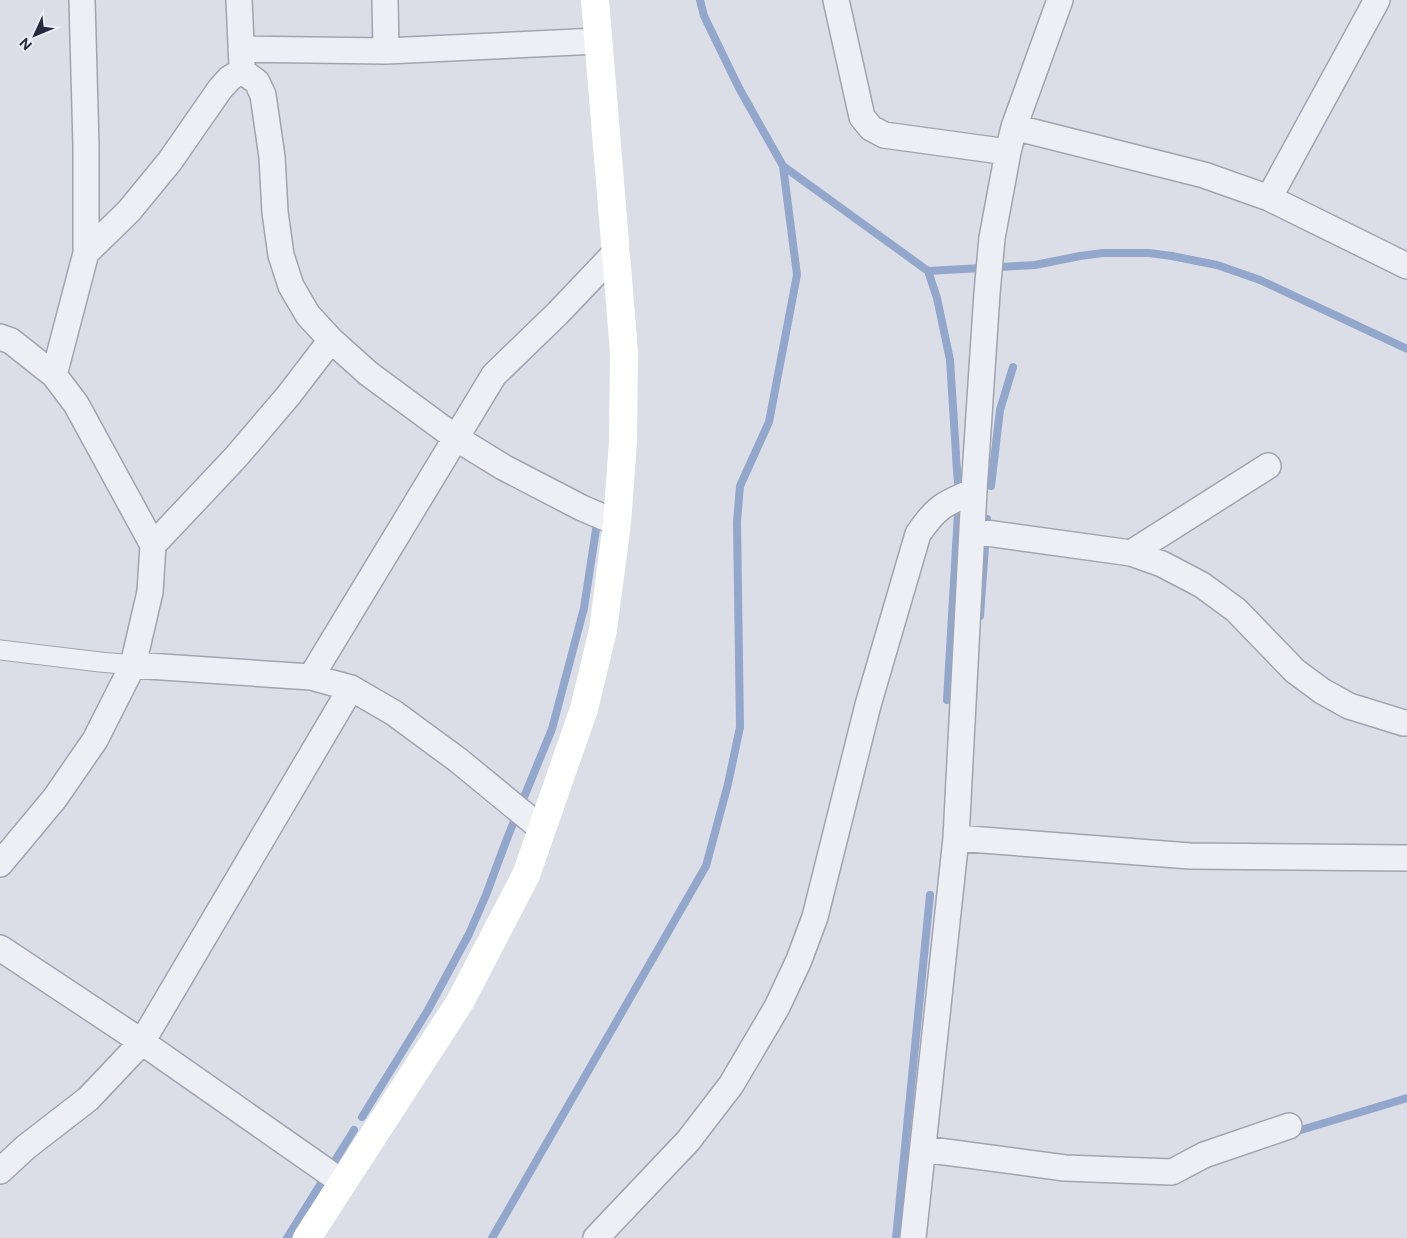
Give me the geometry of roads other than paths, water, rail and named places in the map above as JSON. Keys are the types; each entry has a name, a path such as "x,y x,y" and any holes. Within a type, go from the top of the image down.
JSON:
{"main road":[{"path":"307,1238 460,1002 526,875 584,708 603,630 617,523 623,442 624,352 595,0"}],"street":[{"path":"54,375 86,253 86,146 82,0"},
{"path":"239,0 242,60 257,82 263,95 272,157 275,212 281,255 291,286 308,315 330,340 369,374 456,438 503,467 582,508 617,523"},
{"path":"385,0 386,51"},
{"path":"836,0 862,117 871,128 884,136 1008,152"},
{"path":"913,1238 956,838 974,491 986,293 992,238 1014,127 1060,0"},
{"path":"1269,198 1377,0"},
{"path":"242,60 598,41"},
{"path":"86,253 129,211 170,161 242,60"},
{"path":"1014,127 1204,175 1269,198 1407,266"},
{"path":"311,677 494,375 558,313 616,252"},
{"path":"0,337 11,341 54,375 76,404 153,544 150,592 133,665 95,740 55,798 0,864"},
{"path":"153,544 236,457 288,396 330,340"},
{"path":"1131,553 1268,466"},
{"path":"596,1238 688,1141 731,1085 777,1007 799,960 815,917 865,713 918,534 929,518 943,504 974,491"},
{"path":"972,531 1131,553 1170,568 1202,585 1236,610 1295,671 1322,691 1349,706 1404,723"},
{"path":"0,650 133,665 311,677 351,688 394,713 458,760 542,829"},
{"path":"0,1171 26,1147 88,1099 142,1042 351,688"},
{"path":"956,838 1190,856 1407,858"},
{"path":"0,948 142,1042 342,1182"},
{"path":"923,1149 1065,1168 1172,1172 1204,1155 1289,1126"}],"waterway":[{"path":"492,1238 706,866 728,784 740,727 737,522 740,486 769,422 797,275 783,166 739,88 704,16 700,0"},
{"path":"783,166 928,271 1035,265 1103,253 1149,253 1172,256 1217,265 1260,280 1407,349"},
{"path":"928,271 937,298 950,360 956,454"},
{"path":"991,486 1000,410 1013,367"},
{"path":"947,700 959,496 956,457"},
{"path":"980,616 987,519"},
{"path":"362,1117 428,1010 469,934 552,729 584,608 597,523"},
{"path":"896,1238 930,895"},
{"path":"1291,1133 1407,1098"},
{"path":"287,1238 354,1130"}]}
